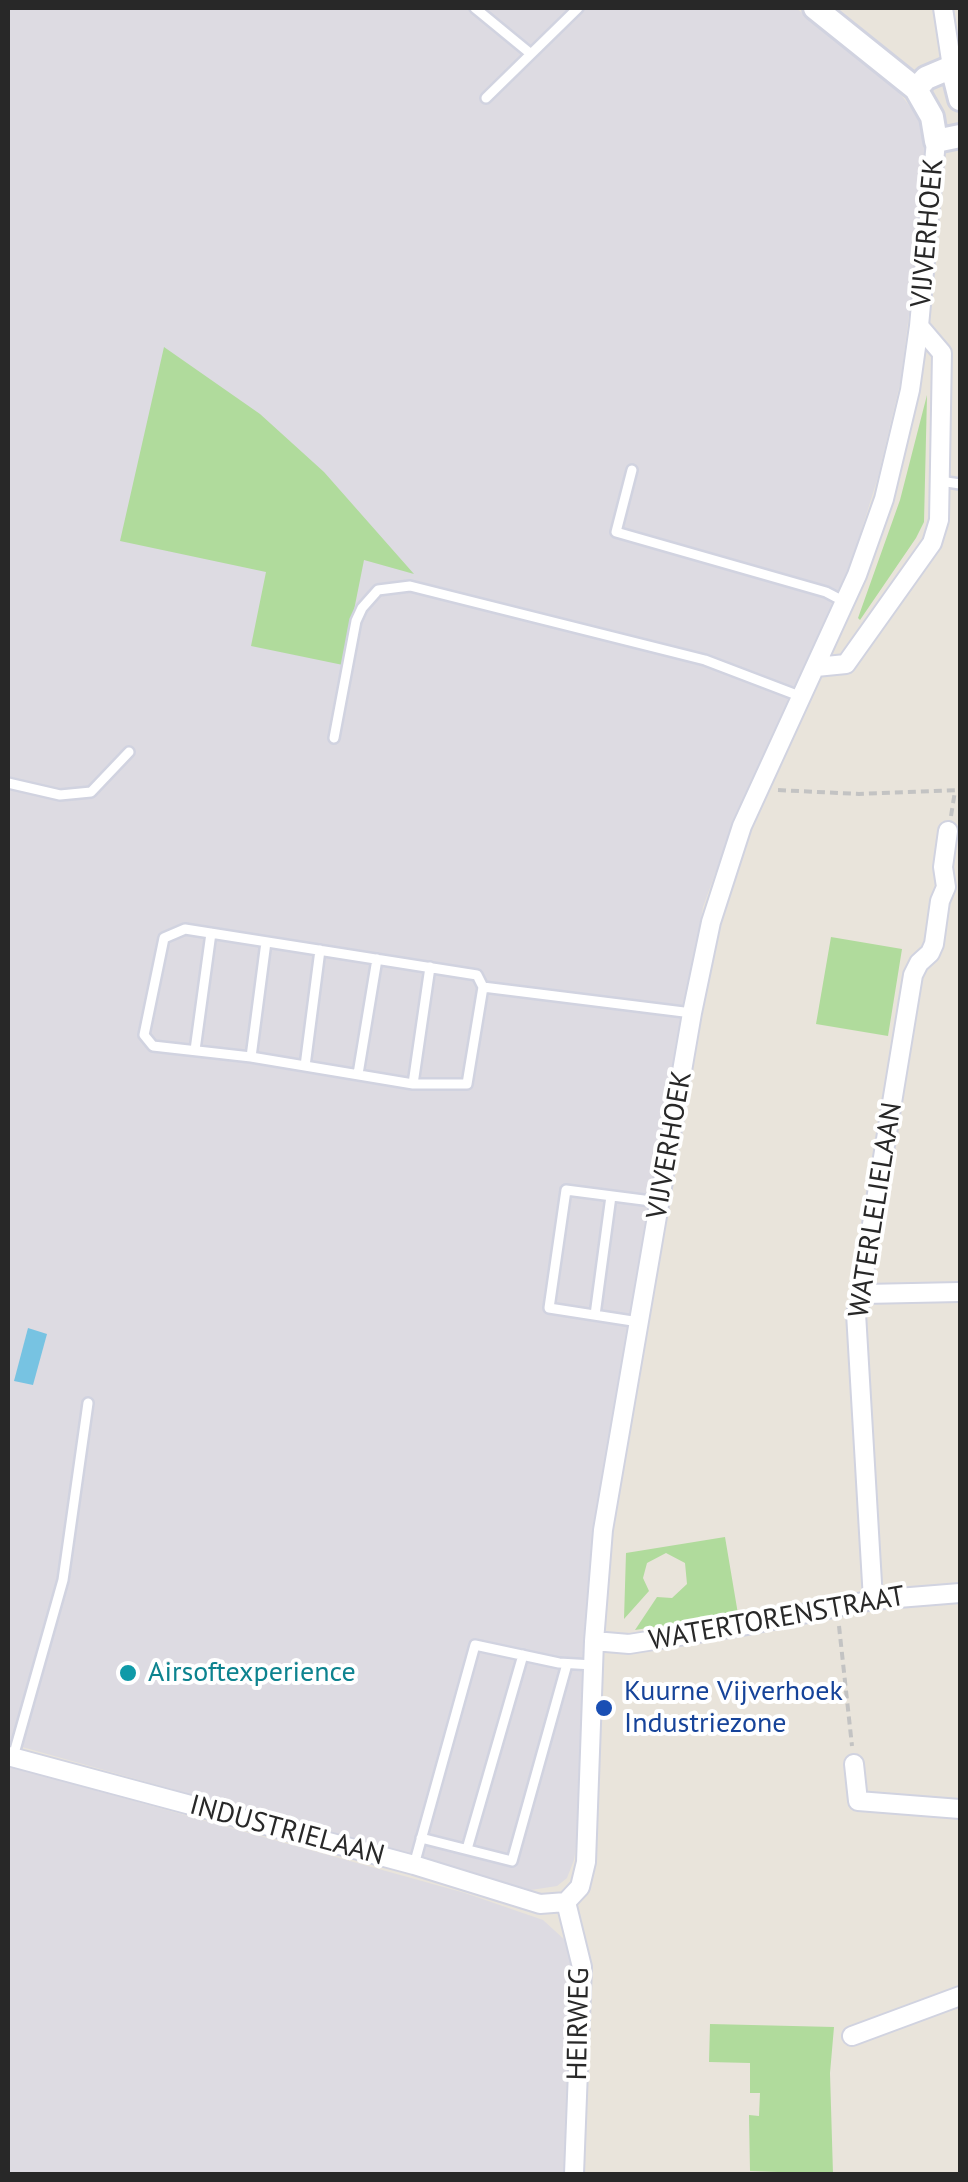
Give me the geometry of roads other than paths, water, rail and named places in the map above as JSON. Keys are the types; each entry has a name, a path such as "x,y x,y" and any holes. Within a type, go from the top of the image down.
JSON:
{"street":[{"path":"815,8 916,89 932,118 936,141 960,136"},
{"path":"943,8 960,98"},
{"path":"916,89 926,78 952,68"},
{"name":"VIJVERHOEK","path":"594,1642 603,1530 711,922 742,826 845,602 884,498 910,390 936,141"},
{"name":"VIJVERHOEK","path":"816,667 846,664 932,543 939,520 942,354 919,326"},
{"name":"WATERLELIELAAN","path":"873,1600 856,1313 864,1294 863,1279 913,975 918,962 930,953 940,901 953,886 942,867 948,831"},
{"path":"864,1294 960,1292"},
{"name":"WATERTORENSTRAAT","path":"594,1642 629,1644 873,1600 960,1593"},
{"path":"566,1902 580,1887 586,1862 594,1642"},
{"name":"INDUSTRIELAAN","path":"10,1756 540,1904 566,1902"},
{"path":"854,1764 858,1801 960,1808"},
{"name":"HEIRWEG","path":"566,1902 582,1967 574,2174"},
{"path":"852,2036 960,1996"}],"lane":[{"path":"475,8 531,54"},
{"path":"486,98 578,8"},
{"path":"632,470 616,532 826,592 845,602"},
{"path":"940,481 960,484"},
{"path":"334,738 356,621 362,608 378,590 410,586 705,660 802,696"},
{"path":"8,782 60,795 91,792 129,752"},
{"path":"184,929 266,942 477,975 482,987 468,1084 413,1084 251,1057 153,1046 144,1035 164,938 184,929"},
{"path":"195,1050 211,934"},
{"path":"251,1057 266,942"},
{"path":"305,1066 320,950"},
{"path":"358,1074 377,959"},
{"path":"413,1084 430,968"},
{"path":"482,987 692,1013"},
{"path":"639,1322 550,1308 566,1190 660,1202"},
{"path":"595,1315 611,1196"},
{"path":"10,1756 63,1580 88,1403"},
{"path":"414,1866 475,1645 568,1664 593,1665"},
{"path":"466,1849 523,1656"},
{"path":"421,1838 512,1861 568,1664"}],"water":[{"path":"28,1328 47,1334 33,1385 14,1381"}],"place":[{"name":"Airsoftexperience","path":"128,1673"},
{"name":"Kuurne Vijverhoek Industriezone","path":"604,1708"}]}
